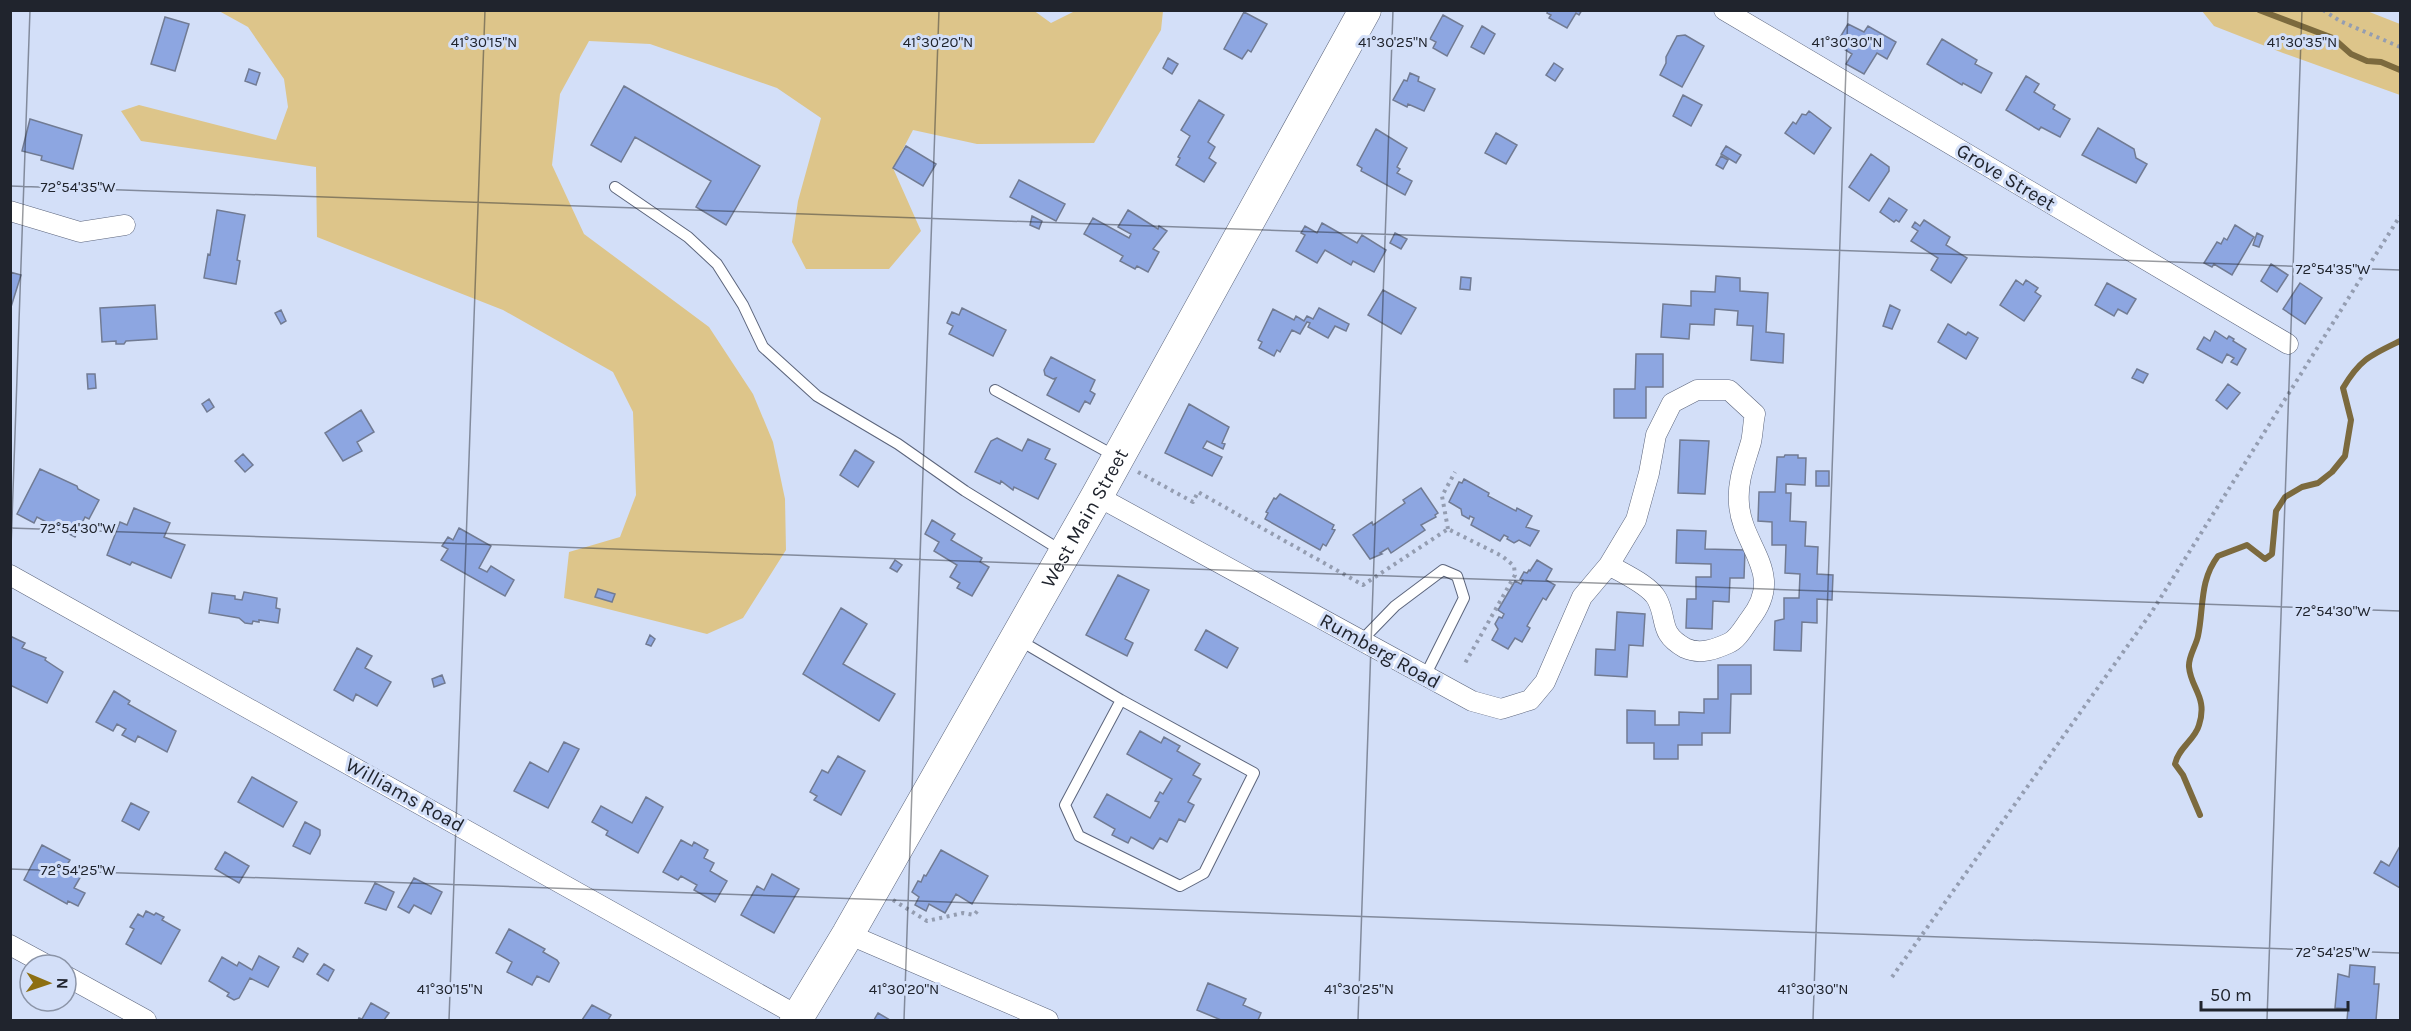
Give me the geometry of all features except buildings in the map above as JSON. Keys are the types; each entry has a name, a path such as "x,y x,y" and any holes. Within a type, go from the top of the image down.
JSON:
{"main road":[{"name":"West Main Street","path":"797,1018 848,934 1097,496 1128,465 1365,10"}],"street":[{"name":"Grove Street","path":"1724,10 2288,344"},
{"path":"10,211 80,232 125,225"},
{"name":"Rumberg Road","path":"1097,496 1472,702 1501,709 1530,700 1545,682 1582,597 1609,565 1636,520 1656,435 1672,403 1697,390 1728,390 1755,414 1751,440 1740,476 1738,505 1763,568 1764,590 1756,611 1733,641 1711,651 1688,649 1669,636 1657,597 1640,583 1609,565"},
{"name":"Williams Road","path":"10,575 797,1018"},
{"path":"848,934 1048,1020"},
{"path":"10,945 25,953"},
{"path":"78,983 146,1020"}],"lane":[{"path":"615,187 688,237 717,264 743,305 763,347 817,396 898,444 965,491 1065,552"},
{"path":"995,390 1128,465"},
{"path":"1361,640 1395,606 1443,570 1457,576 1464,598 1425,676"},
{"path":"1016,638 1121,700 1254,773 1204,873 1180,886 1079,836 1065,805 1121,700"}],"path":[{"path":"2323,10 2340,21 2400,46"},
{"path":"1892,977 2151,613 2400,216"},
{"path":"1128,465 1193,502 1198,492 1364,585 1448,529"},
{"path":"1448,529 1442,496 1455,472"},
{"path":"1448,529 1502,556 1514,566 1515,575 1464,665"},
{"path":"892,900 927,921 963,913 974,915 979,909"}],"shaded area":[{"path":"1033,10 1051,23 1075,11 1163,11 1161,30 1094,143 977,144 913,130 893,168 921,231 889,269 806,269 792,242 798,201 821,118 777,88 650,44 589,41 560,94 552,165 584,234 709,327 753,394 773,442 785,499 786,550 743,618 707,634 564,598 569,552 620,537 636,495 633,412 613,372 503,310 317,237 316,167 141,141 121,111 139,105 276,140 288,107 284,79 248,27 219,11"},
{"path":"2202,11 2367,11 2400,24 2400,95 2214,26"}],"waterway":[{"path":"2259,10 2333,38 2351,54 2367,61 2381,62 2400,70"},
{"path":"2200,815 2183,775 2175,764 2179,753 2197,730 2201,715 2202,707 2190,675 2189,663 2198,636 2203,595 2212,565 2218,556 2247,545 2265,559 2272,554 2276,511 2285,497 2302,487 2318,483 2332,472 2345,456 2351,420 2343,388 2355,370 2367,359 2400,341"}]}
